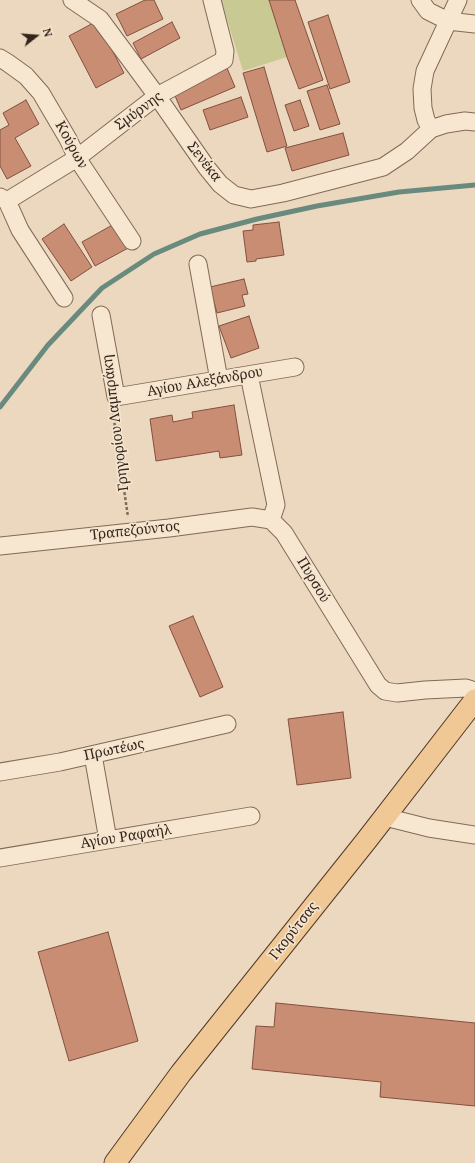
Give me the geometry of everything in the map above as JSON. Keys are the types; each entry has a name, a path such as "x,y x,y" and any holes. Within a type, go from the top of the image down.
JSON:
{"main road":[{"name":"Γκορύτσας","path":"115,1163 182,1073 385,817 475,700"}],"street":[{"name":"Σενέκα","path":"72,0 100,19 157,96 207,168 220,184 234,195 250,199 283,193 383,167 407,151 431,129"},
{"name":"Σμύρνης","path":"64,298 20,230 3,199 77,158 157,96 224,60 225,52 212,0"},
{"path":"420,0 428,11 448,21 475,24"},
{"path":"458,0 425,71 422,89 424,108 426,120 431,129 446,124 465,121 475,122"},
{"name":"Κούρων","path":"0,58 26,76 41,93 77,158 132,241"},
{"path":"198,264 219,380"},
{"name":"Γρηγορίου Λαμπράκη","path":"101,315 116,397"},
{"name":"Αγίου Αλεξάνδρου","path":"116,397 295,367"},
{"path":"249,375 276,505 271,520"},
{"name":"Τραπεζούντος","path":"0,546 252,517 271,520"},
{"name":"Πυρσού","path":"271,520 284,533 378,685 385,691 396,693 466,688 475,691"},
{"name":"Πρωτέως","path":"0,772 60,762 227,724"},
{"path":"93,755 108,840"},
{"name":"Αγίου Ραφαήλ","path":"0,858 251,816"},
{"path":"385,817 429,828 475,835"}],"path":[{"name":"Γρηγορίου Λαμπράκη","path":"116,397 112,404 130,532"}],"green space":[{"path":"221,0 269,0 287,57 243,71"}],"building":[{"path":"145,0 154,0 163,19 127,36 116,14"},
{"path":"269,0 295,0 323,80 299,89"},
{"path":"328,15 350,82 330,89 308,22"},
{"path":"97,21 124,73 96,88 69,36"},
{"path":"172,22 180,38 141,59 133,43"},
{"path":"264,67 287,146 267,152 243,73"},
{"path":"227,68 235,87 181,110 173,91"},
{"path":"327,85 340,124 320,130 307,91"},
{"path":"241,97 248,117 210,130 203,110"},
{"path":"26,100 39,124 15,138 31,166 7,179 0,166 0,130 9,125 3,113"},
{"path":"300,100 309,126 294,131 285,105"},
{"path":"343,133 349,155 292,171 285,148"},
{"path":"279,222 284,255 256,259 256,261 247,262 243,231 253,230 253,225"},
{"path":"116,223 130,247 95,266 82,242"},
{"path":"64,224 92,267 71,281 42,239"},
{"path":"244,279 248,294 242,295 245,306 217,313 210,287"},
{"path":"249,316 259,348 231,358 219,326"},
{"path":"234,405 242,455 220,458 219,451 156,461 150,419 172,415 173,422 193,418 192,412"},
{"path":"193,616 223,687 200,697 169,626"},
{"path":"343,712 351,778 297,785 288,719"},
{"path":"108,932 138,1041 69,1061 38,952"},
{"path":"276,1003 475,1023 475,1106 380,1097 381,1082 252,1069 256,1026 274,1027"}],"waterway":[{"path":"0,407 48,345 102,288 154,254 200,234 257,219 317,206 399,192 475,185"}]}
